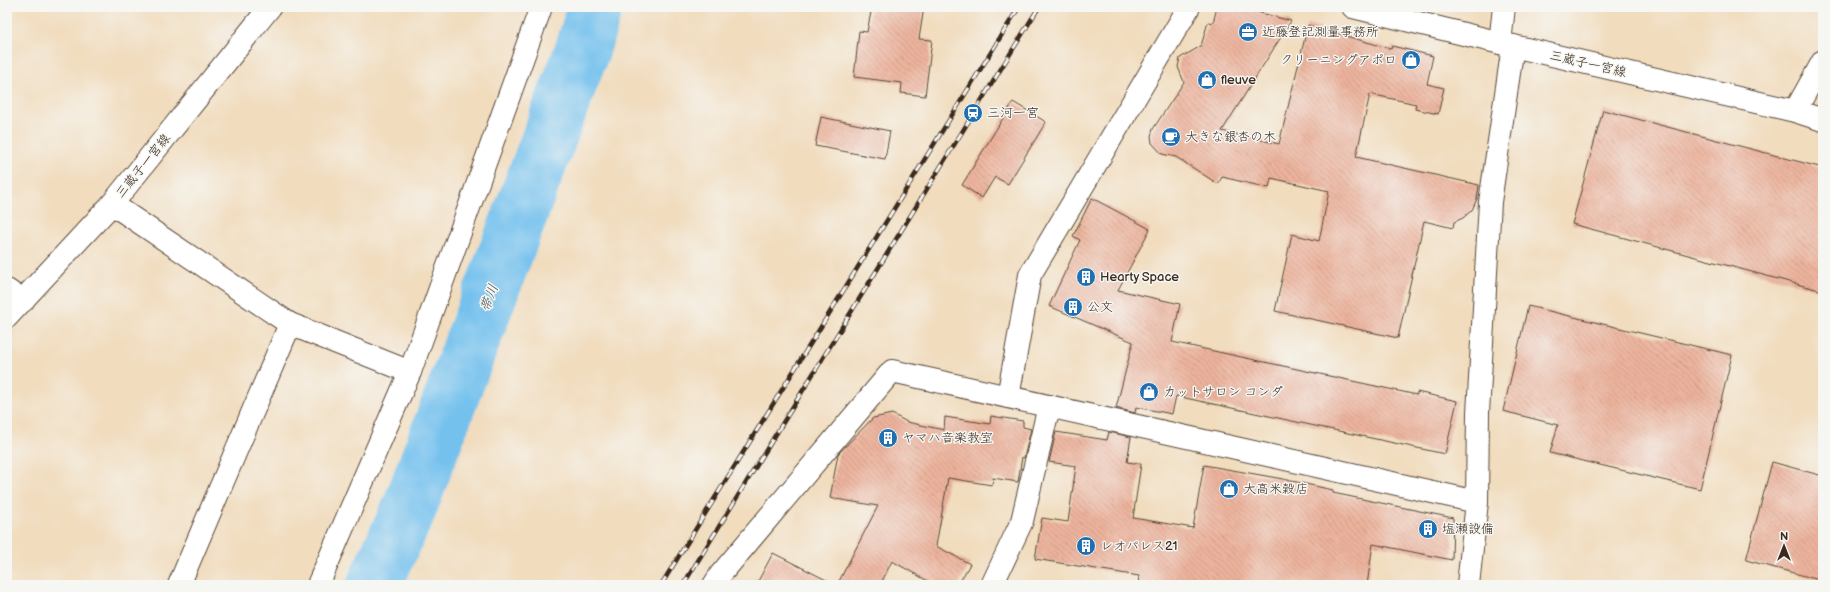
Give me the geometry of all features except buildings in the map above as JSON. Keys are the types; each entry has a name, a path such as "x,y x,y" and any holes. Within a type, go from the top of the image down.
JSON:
{"street":[{"name":"三蔵子一宮線","path":"7,317 15,296 112,204 270,7"},
{"path":"318,585 410,372 541,7"},
{"path":"1008,397 1030,275 1189,7"},
{"name":"三蔵子一宮線","path":"1353,7 1506,45 1795,111 1823,120"},
{"path":"1468,585 1477,502 1478,413 1490,202 1506,45 1504,7"},
{"path":"1795,111 1823,61"},
{"path":"112,204 290,324 410,372"},
{"path":"179,585 290,324"},
{"path":"714,585 721,574 892,371 1477,502"},
{"path":"992,585 1022,521 1049,406"}],"waterway":[{"name":"帯川","path":"374,585 409,509 583,48 595,7"}],"railway":[{"path":"661,585 1019,7"},
{"path":"683,585 1039,7"}],"place":[{"name":"近藤登記測量事務所","path":"1248,32"},
{"name":"クリーニングアポロ","path":"1411,60"},
{"name":"fleuve","path":"1207,80"},
{"name":"三河一宮","path":"973,113"},
{"name":"大きな銀杏の木","path":"1171,137"},
{"name":"Hearty Space","path":"1086,277"},
{"name":"公文","path":"1073,307"},
{"name":"カットサロン コンダ","path":"1149,392"},
{"name":"ヤマハ音楽教室","path":"888,438"},
{"name":"大高米穀店","path":"1229,489"},
{"name":"塩瀬設備","path":"1428,529"},
{"name":"レオパレス21","path":"1086,546"}]}
